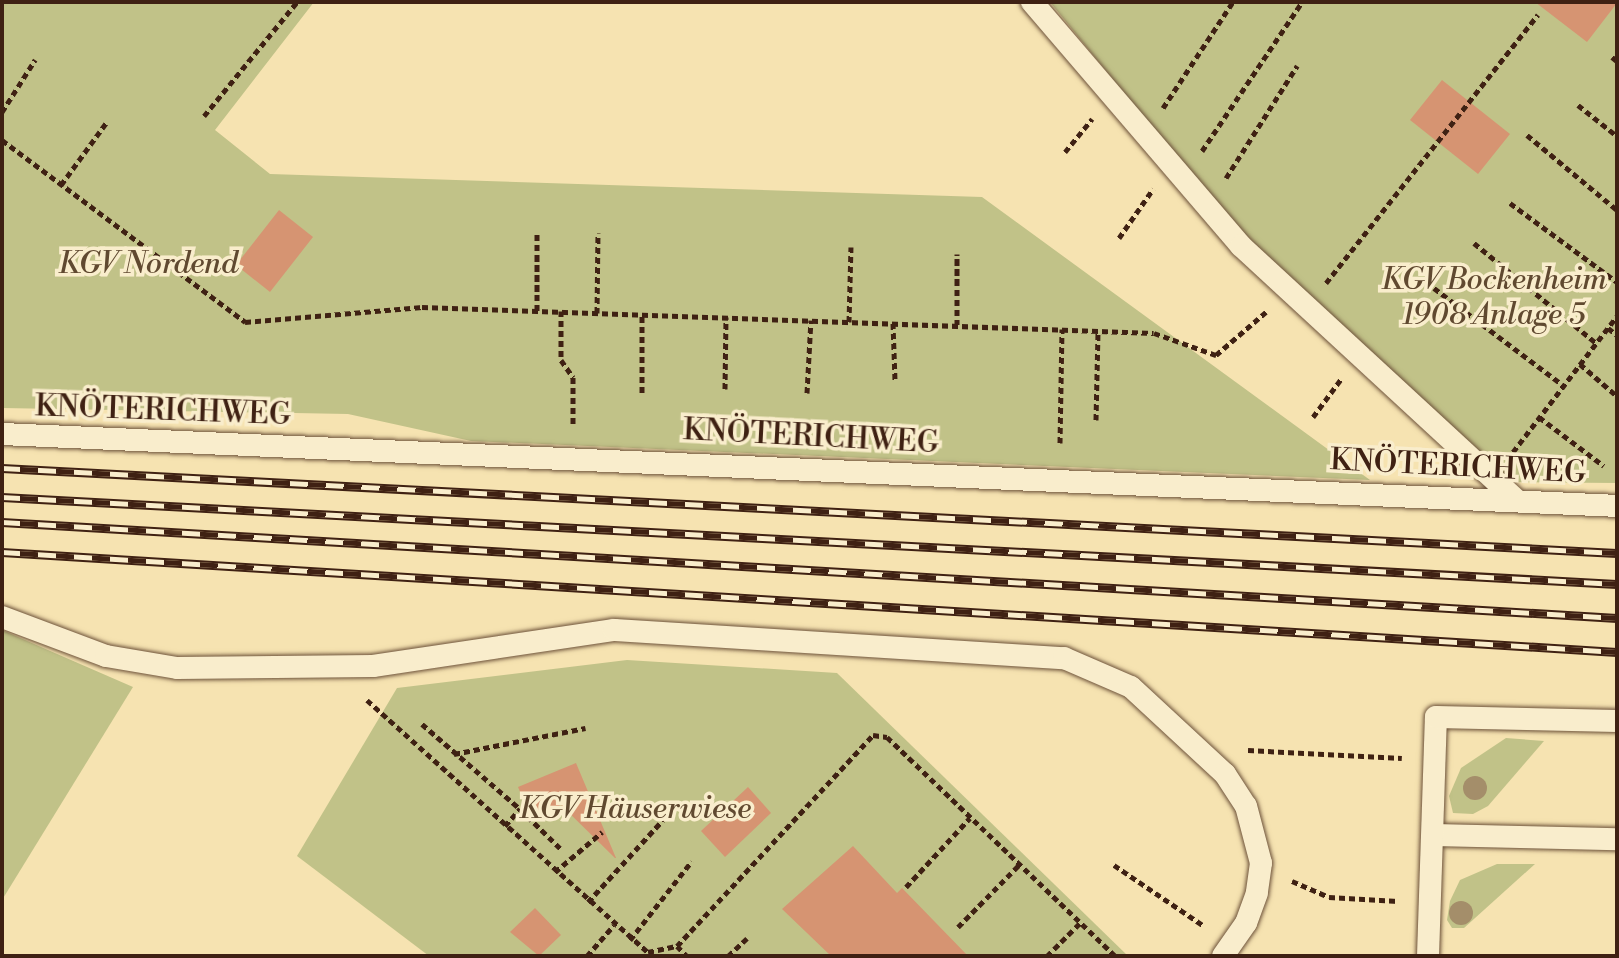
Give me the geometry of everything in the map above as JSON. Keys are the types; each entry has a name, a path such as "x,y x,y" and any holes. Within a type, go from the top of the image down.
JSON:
{"lane":[{"path":"1032,2 1206,210 1515,499"},
{"name":"KNÖTERICHWEG","path":"2,434 1515,499 1617,506"},
{"path":"2,617 106,656 177,668 373,666 614,630 1064,658 1131,687 1225,774 1246,806 1258,840 1257,893 1227,950"},
{"path":"1428,956 1427,903 1434,835 1436,717 1617,721"},
{"path":"1434,835 1617,839"}],"path":[{"path":"204,116 297,2"},
{"path":"1143,133 1233,2"},
{"path":"1119,238 1175,174 1302,2"},
{"path":"1308,306 1538,15"},
{"path":"2,112 35,60"},
{"path":"1206,210 1297,66"},
{"path":"1065,152 1111,96"},
{"path":"1578,105 1617,136"},
{"path":"61,185 106,123"},
{"path":"1527,135 1617,210"},
{"path":"2,140 245,322 422,307 561,311 1154,333 1216,355 1289,289"},
{"path":"1510,203 1617,282"},
{"path":"597,313 598,233"},
{"path":"537,234 537,311"},
{"path":"1474,243 1596,343"},
{"path":"849,322 851,247"},
{"path":"957,254 957,325"},
{"path":"1434,288 1564,386"},
{"path":"561,311 561,360 573,377 573,425"},
{"path":"642,314 642,393"},
{"path":"1492,478 1617,316"},
{"path":"725,389 726,317"},
{"path":"807,393 811,320"},
{"path":"893,323 895,380"},
{"path":"1608,328 1617,335"},
{"path":"1060,443 1062,329"},
{"path":"1096,420 1098,331"},
{"path":"1313,417 1360,353"},
{"path":"1580,364 1617,396"},
{"path":"1539,417 1604,466"},
{"path":"357,691 630,940 655,955 677,946 873,735 887,737 1115,956"},
{"path":"422,724 562,850"},
{"path":"454,754 585,728"},
{"path":"1196,747 1435,760"},
{"path":"505,826 520,809"},
{"path":"906,887 970,818"},
{"path":"588,902 663,820"},
{"path":"555,872 602,832"},
{"path":"630,940 692,861"},
{"path":"958,927 1019,865"},
{"path":"1114,865 1227,950"},
{"path":"1329,897 1427,903"},
{"path":"1047,956 1080,923"},
{"path":"587,956 614,925"},
{"path":"728,956 747,938"},
{"path":"677,946 687,956"}],"green space":[{"name":"KGV Nordend","path":"2,2 314,2 215,130 270,174 982,197 1370,480 471,441 348,414 2,408"},
{"name":"KGV Bockenheim 1908 Anlage 5","path":"1050,2 1617,2 1617,483 1508,482 1219,210"},
{"path":"2,630 133,687 2,900"},
{"name":"KGV Häuserwiese","path":"627,660 837,673 1128,956 429,956 297,856 397,688"},
{"path":"1506,738 1544,741 1488,806 1473,814 1453,813 1449,796 1461,768"},
{"path":"1497,864 1535,864 1464,928 1452,928 1447,920 1450,901 1460,880"}],"building":[{"path":"1535,2 1617,2 1617,3 1587,42"},
{"path":"1442,80 1510,134 1478,174 1410,120"},
{"path":"279,210 313,237 270,292 236,265"},
{"path":"576,763 616,858 561,805 531,818 518,787"},
{"path":"748,787 771,813 725,857 701,831"},
{"path":"853,846 897,893 902,888 968,956 831,956 782,909"},
{"path":"535,908 561,935 539,956 510,932"}],"railway":[{"path":"2,468 1617,553"},
{"path":"2,497 1617,584"},
{"path":"2,522 1617,618"},
{"path":"2,552 1617,652"}]}
